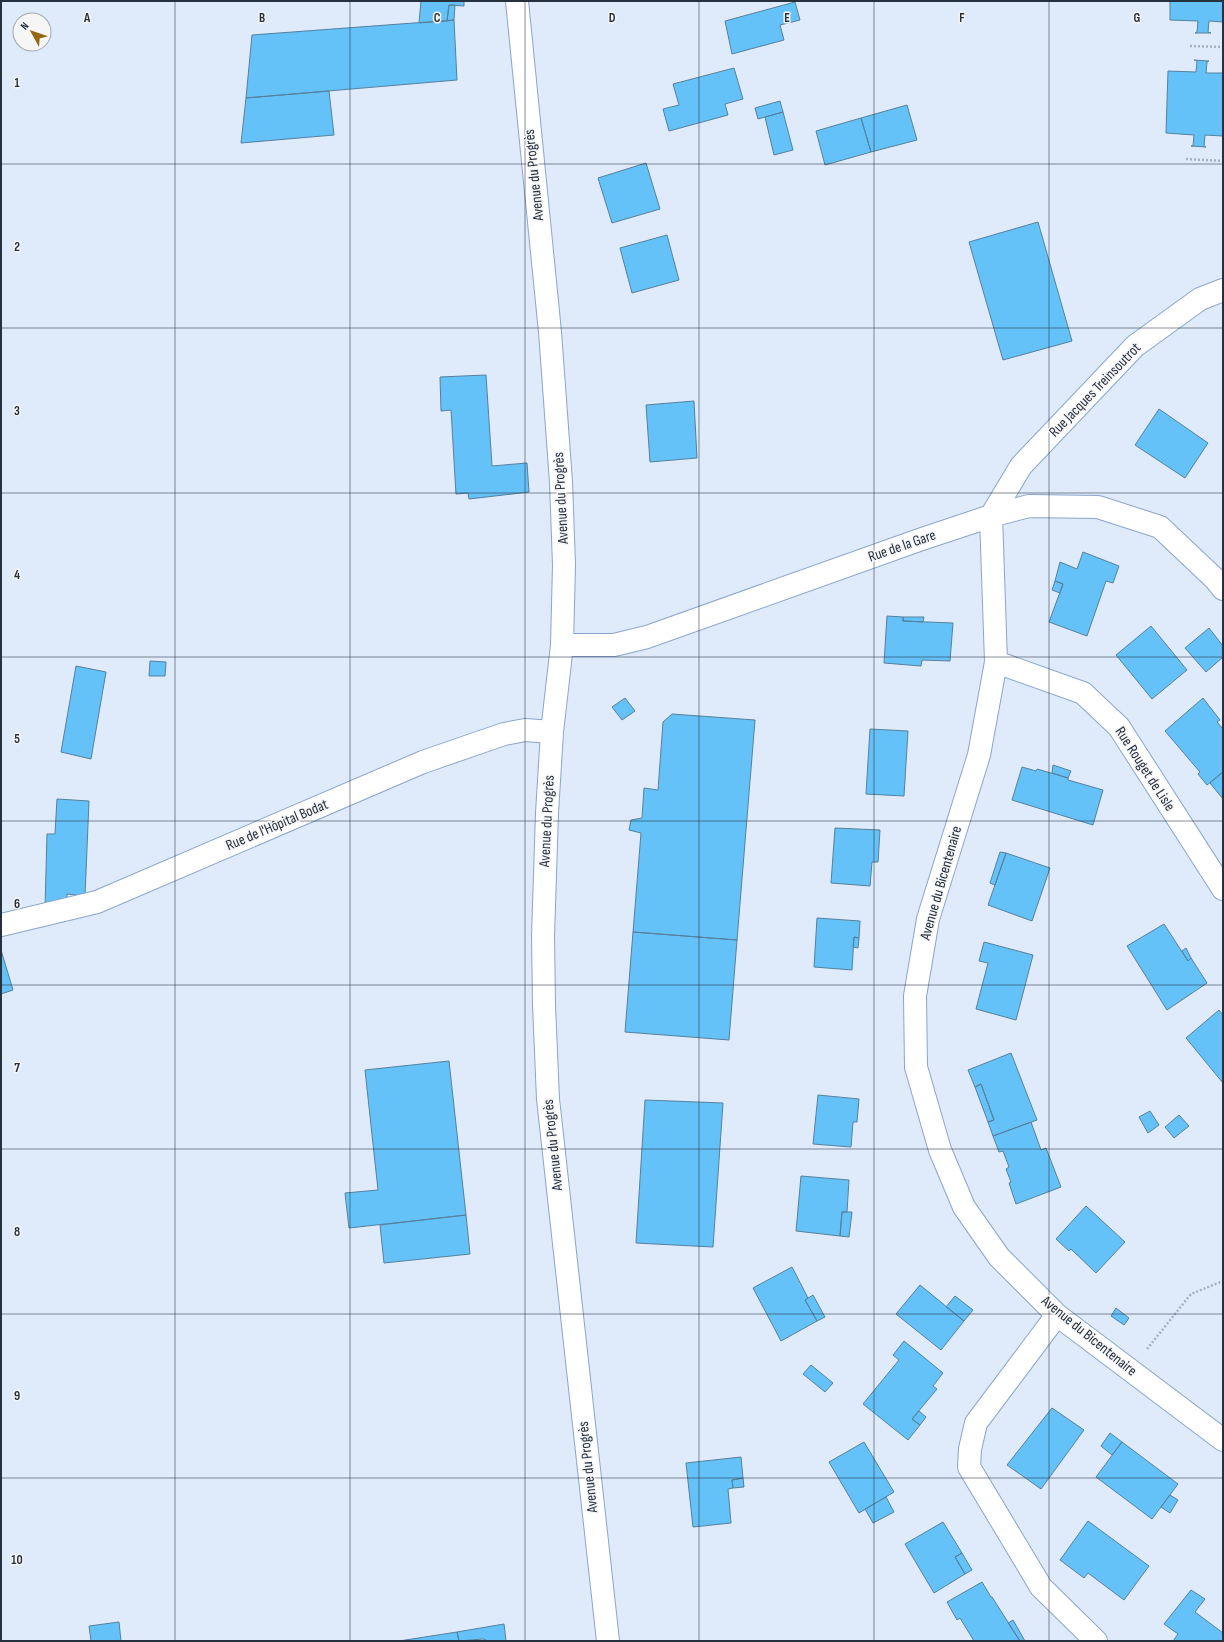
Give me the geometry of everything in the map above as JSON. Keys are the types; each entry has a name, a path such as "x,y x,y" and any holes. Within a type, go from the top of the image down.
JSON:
{"street":[{"name":"Avenue du Progrès","path":"517,1 550,332 560,467 564,565 562,645 552,732 547,814 543,936 548,1099 608,1641"},
{"name":"Rue Jacques Treinsoutrot","path":"991,516 1021,466 1135,346 1200,299 1223,290"},
{"name":"Rue de la Gare","path":"562,645 614,645 647,637 922,539 991,516 1029,506 1098,507 1160,527 1215,579 1223,589"},
{"name":"Avenue du Bicentenaire","path":"991,516 996,662 979,755 928,919 916,996 916,1068 940,1150 964,1207 999,1256 1058,1315 1223,1440"},
{"name":"Rue Rouget de Lisle","path":"996,662 1084,693 1119,727 1223,888"},
{"name":"Rue de l'Hôpital Bodat","path":"1,925 97,902 430,760 504,734 525,730 552,732"},
{"path":"1058,1315 976,1423 970,1449 970,1467 1041,1587 1096,1641"}],"path":[{"path":"1190,46 1223,47"},
{"path":"1186,159 1223,162"},
{"path":"1130,1370 1192,1294 1223,1281"}],"building":[{"path":"421,1 464,1 464,6 449,5 447,21 419,23"},
{"path":"1170,1 1223,1 1223,22 1209,21 1208,32 1211,33 1195,33 1197,32 1198,21 1170,20"},
{"path":"795,2 800,20 780,25 784,40 732,54 725,21"},
{"path":"449,5 455,5 454,20 447,21"},
{"path":"454,20 457,80 246,98 252,35"},
{"path":"1194,60 1209,61 1207,62 1206,73 1223,73 1223,136 1205,135 1204,146 1206,147 1191,146 1193,146 1194,135 1166,133 1168,71 1196,72 1197,61"},
{"path":"734,68 743,99 725,104 728,115 669,131 663,109 679,105 673,84"},
{"path":"329,91 334,135 241,143 246,98"},
{"path":"780,101 783,112 758,119 755,108"},
{"path":"907,105 917,140 871,152 861,118"},
{"path":"783,112 793,150 774,155 765,117"},
{"path":"861,118 871,152 825,165 816,131"},
{"path":"646,163 660,209 612,223 598,178"},
{"path":"1038,222 1072,341 1003,360 969,242"},
{"path":"667,235 679,280 632,293 620,248"},
{"path":"486,375 492,466 527,463 529,492 469,499 468,493 456,494 451,410 441,411 440,377"},
{"path":"694,401 697,458 650,462 646,405"},
{"path":"1159,409 1208,443 1185,478 1135,445"},
{"path":"1083,552 1119,566 1113,583 1106,581 1087,636 1049,622 1063,584 1055,581 1060,562 1077,569"},
{"path":"1055,581 1063,584 1060,593 1052,590"},
{"path":"887,616 903,617 903,621 953,623 950,661 922,660 921,666 884,663"},
{"path":"903,617 924,617 923,622 903,621"},
{"path":"1151,626 1187,670 1152,699 1116,655"},
{"path":"1209,628 1223,646 1223,657 1206,672 1185,648"},
{"path":"150,661 166,662 165,676 149,676"},
{"path":"76,666 106,672 91,759 61,752"},
{"path":"625,698 635,711 622,720 612,707"},
{"path":"1203,698 1220,720 1217,722 1223,729 1223,772 1207,785 1198,774 1200,772 1165,731"},
{"path":"672,714 755,720 737,940 633,932 641,833 629,830 631,820 642,818 644,788 658,790 663,722"},
{"path":"870,729 908,731 904,796 866,794"},
{"path":"1053,765 1071,771 1068,778 1052,773"},
{"path":"1022,767 1036,771 1037,769 1103,790 1093,825 1012,800"},
{"path":"1223,772 1223,799 1210,783"},
{"path":"57,799 89,801 85,896 67,894 67,902 45,907 47,834 55,834"},
{"path":"835,828 880,830 878,862 872,862 870,886 831,883"},
{"path":"1000,852 1006,853 995,885 990,883"},
{"path":"1006,853 1050,868 1032,921 988,905"},
{"path":"817,918 860,921 859,938 854,937 852,970 814,967"},
{"path":"1164,924 1188,961 1191,958 1207,983 1167,1010 1127,946"},
{"path":"633,932 737,940 729,1040 625,1032"},
{"path":"854,937 859,938 858,948 853,947"},
{"path":"984,942 1033,955 1016,1020 976,1009 988,963 979,961"},
{"path":"1186,948 1191,958 1188,961 1182,951"},
{"path":"1,950 13,990 1,994"},
{"path":"1219,1010 1223,1015 1223,1083 1186,1038"},
{"path":"1011,1053 1037,1120 993,1136 988,1122 994,1120 981,1084 975,1087 968,1070"},
{"path":"449,1061 466,1215 349,1228 345,1193 378,1190 365,1070"},
{"path":"981,1084 994,1120 988,1122 975,1087"},
{"path":"818,1095 859,1099 857,1122 853,1122 851,1147 813,1144"},
{"path":"645,1100 723,1103 713,1247 636,1243"},
{"path":"1150,1111 1159,1125 1148,1133 1139,1117"},
{"path":"1179,1115 1189,1126 1174,1138 1165,1127"},
{"path":"1031,1122 1041,1150 1046,1148 1061,1187 1016,1204 1009,1183 1011,1182 1006,1169 1009,1167 1003,1151 999,1152 993,1136"},
{"path":"801,1176 849,1180 847,1212 842,1212 840,1236 796,1231"},
{"path":"1086,1206 1125,1242 1096,1273 1071,1249 1069,1251 1056,1239"},
{"path":"842,1212 852,1212 849,1237 840,1236"},
{"path":"466,1215 470,1254 384,1263 380,1225"},
{"path":"792,1267 808,1298 805,1300 817,1321 781,1341 753,1288"},
{"path":"920,1285 964,1321 941,1350 896,1314"},
{"path":"813,1295 825,1317 817,1321 805,1300"},
{"path":"955,1296 973,1310 964,1321 946,1307"},
{"path":"1116,1308 1129,1318 1124,1325 1111,1316"},
{"path":"904,1341 943,1373 933,1386 937,1389 912,1419 920,1425 908,1440 863,1404 899,1360 893,1355"},
{"path":"811,1365 833,1383 825,1392 803,1374"},
{"path":"1052,1408 1084,1430 1041,1489 1007,1465"},
{"path":"919,1411 926,1417 920,1425 912,1419"},
{"path":"1110,1433 1122,1442 1112,1455 1101,1446"},
{"path":"864,1442 894,1492 859,1513 829,1462"},
{"path":"1122,1442 1178,1484 1152,1519 1096,1477"},
{"path":"741,1457 743,1478 732,1480 733,1488 728,1489 731,1523 693,1527 686,1463"},
{"path":"743,1478 744,1487 733,1488 732,1480"},
{"path":"1170,1495 1178,1500 1170,1513 1161,1507"},
{"path":"886,1497 894,1512 873,1523 865,1509"},
{"path":"1088,1521 1149,1566 1124,1600 1088,1573 1084,1578 1060,1560"},
{"path":"943,1522 962,1553 955,1557 965,1574 934,1593 905,1544"},
{"path":"962,1553 972,1570 965,1574 955,1557"},
{"path":"982,1582 1020,1641 974,1641 960,1618 957,1620 947,1602"},
{"path":"1191,1590 1205,1599 1195,1612 1223,1633 1223,1641 1173,1641 1178,1634 1164,1624"},
{"path":"1013,1620 1025,1641 1020,1641 1008,1623"},
{"path":"119,1622 121,1641 91,1641 89,1626"},
{"path":"504,1624 506,1641 488,1641 483,1639 459,1641 457,1632"},
{"path":"457,1632 459,1641 399,1641"}]}
